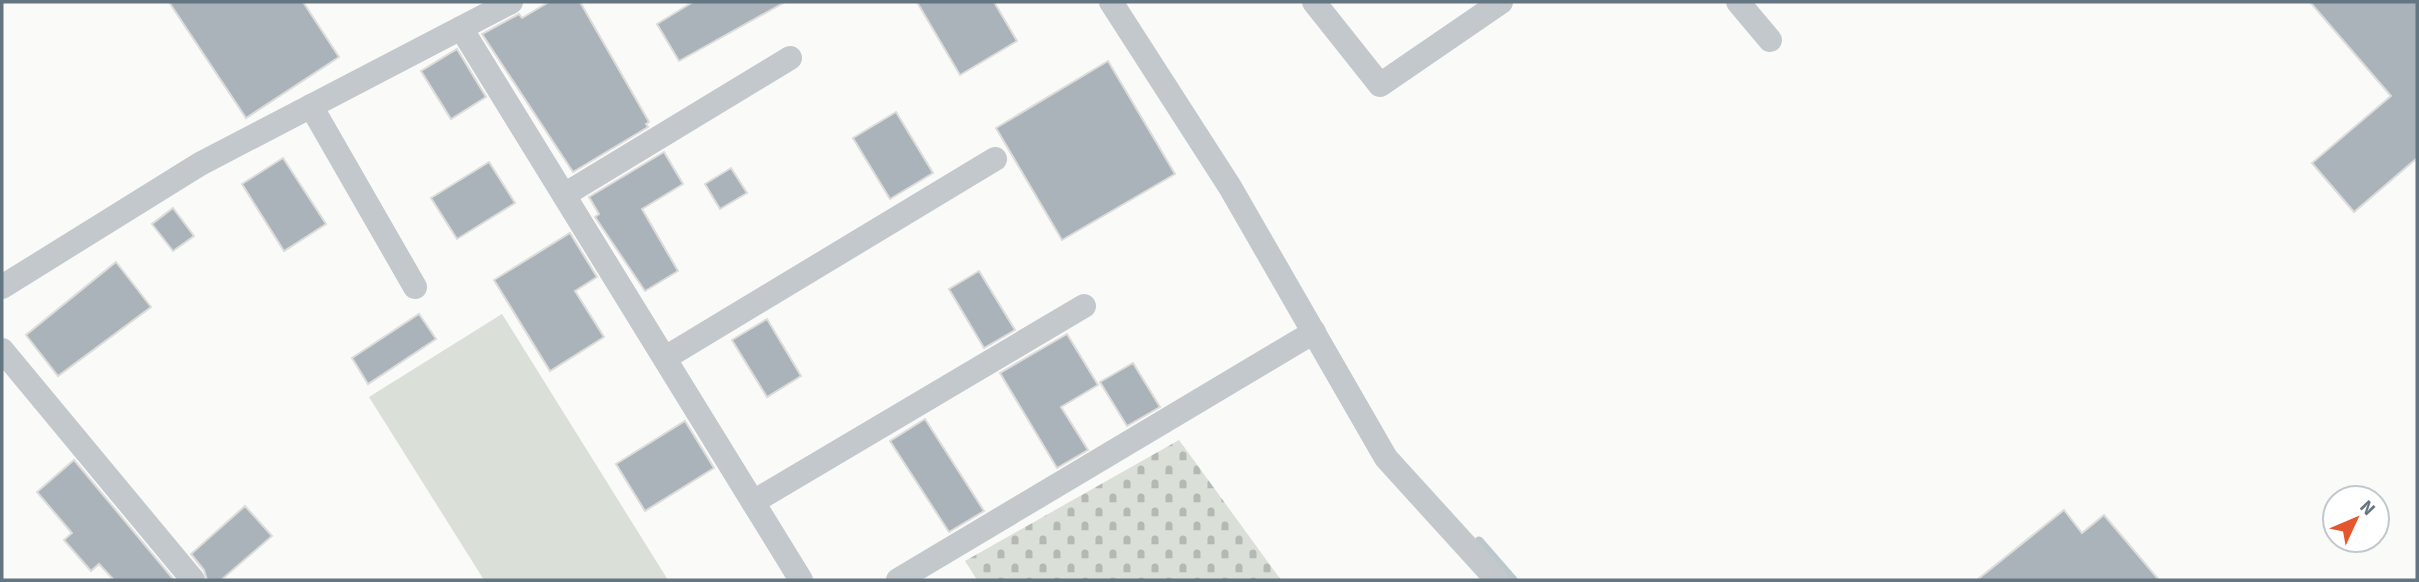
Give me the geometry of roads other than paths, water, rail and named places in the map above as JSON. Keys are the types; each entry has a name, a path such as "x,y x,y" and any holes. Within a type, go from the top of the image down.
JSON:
{"street":[{"path":"2,286 200,164 511,2"},
{"path":"1111,2 1230,187 1386,458 1497,580"},
{"path":"1314,2 1380,85 1502,2"},
{"path":"1738,2 1770,40"},
{"path":"461,28 801,580"},
{"path":"564,195 790,58"},
{"path":"311,106 415,287"},
{"path":"665,358 995,159"},
{"path":"753,502 1084,306"},
{"path":"898,580 1314,332"},
{"path":"2,350 193,580"}],"waterway":[{"path":"1479,541 1513,580"}]}
